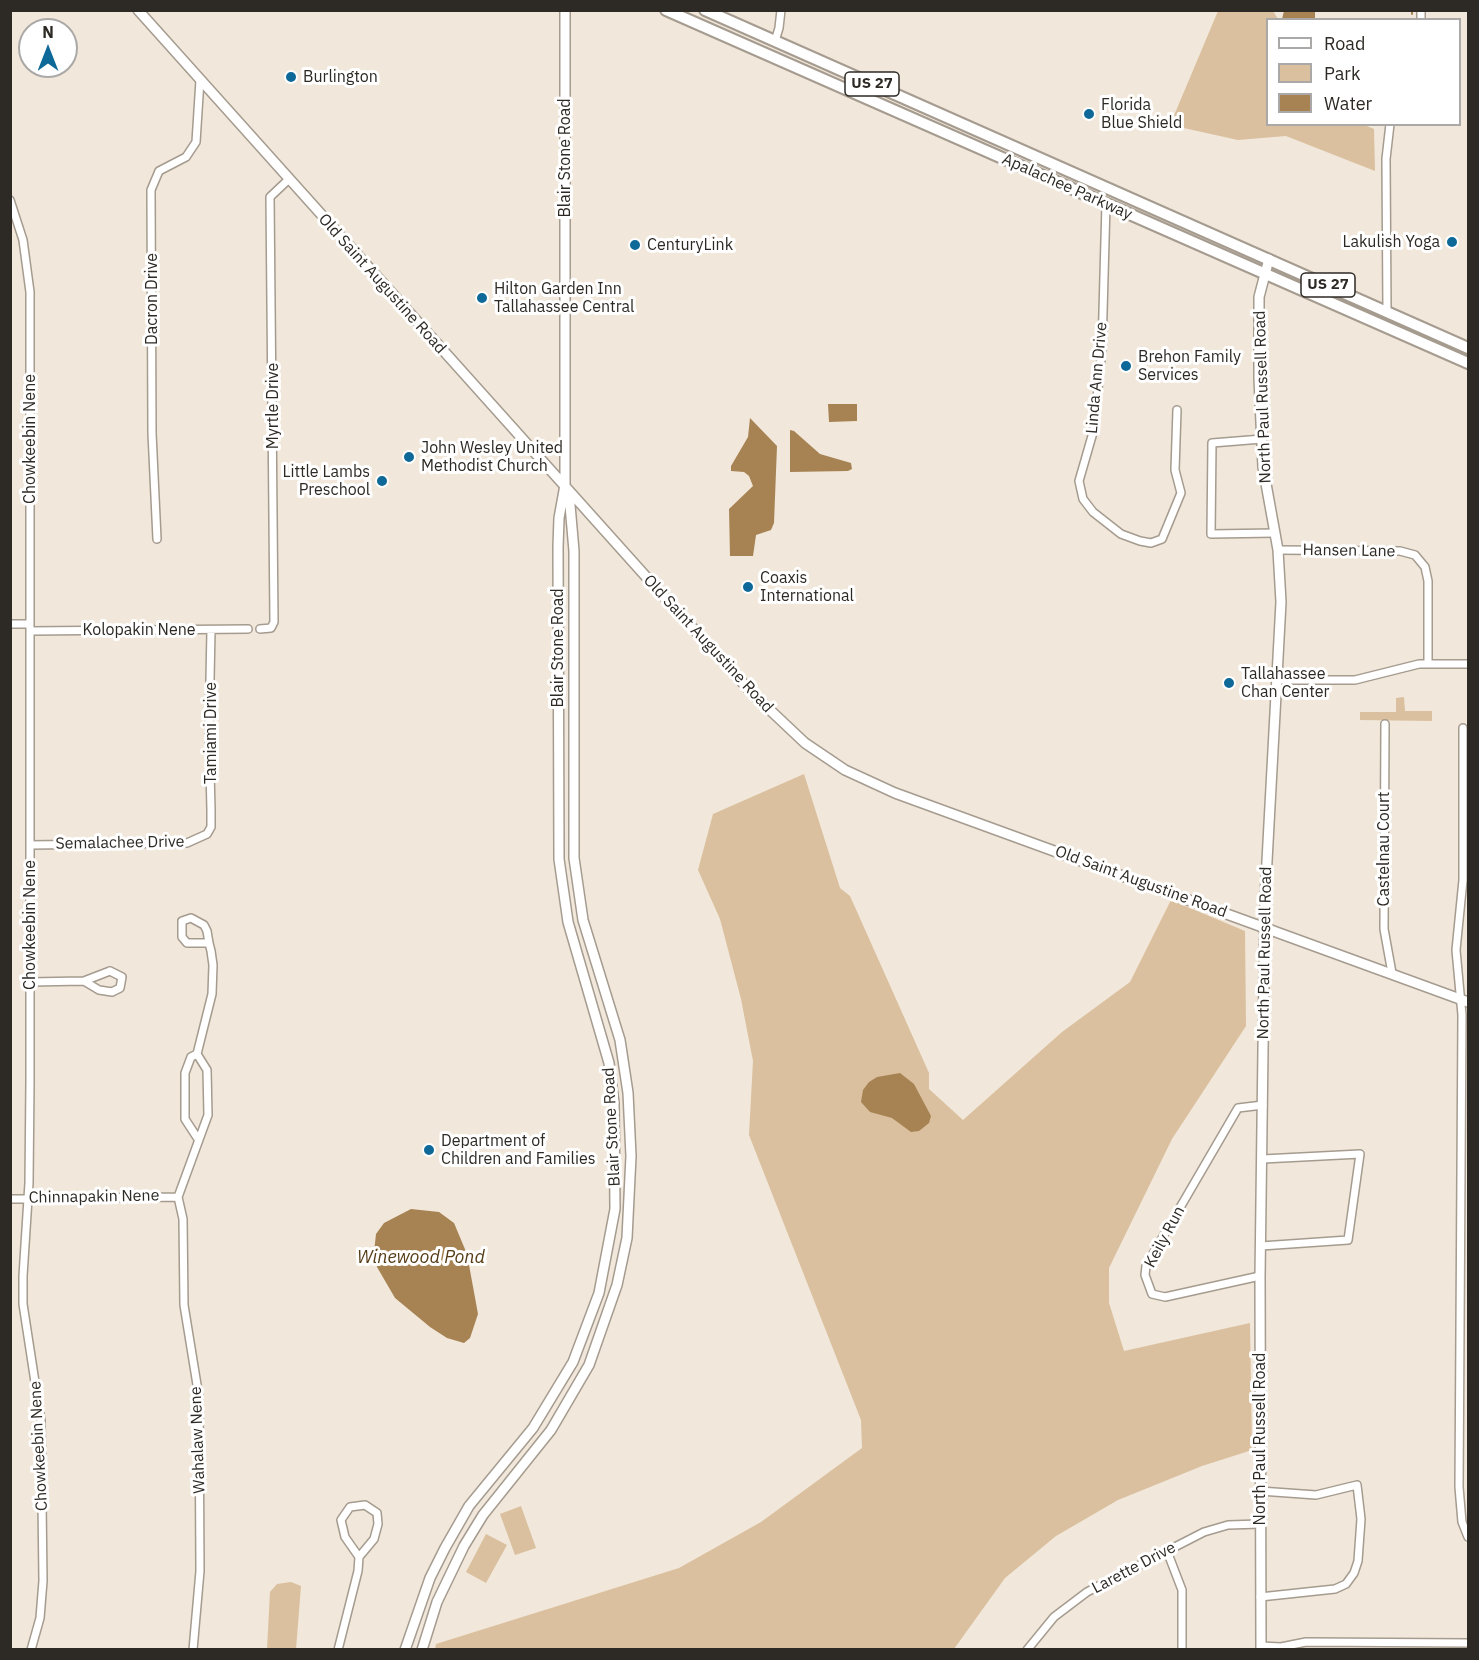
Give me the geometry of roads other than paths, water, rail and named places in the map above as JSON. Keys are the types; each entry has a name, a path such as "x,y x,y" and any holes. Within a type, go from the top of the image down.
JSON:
{"main road":[{"name":"Apalachee Parkway","path":"666,10 1468,363"},
{"name":"Apalachee Parkway","path":"705,10 1468,348"},
{"path":"853,94 860,79"},
{"path":"950,135 970,127"},
{"path":"1074,190 1105,192 1111,189"},
{"path":"1427,329 1431,346 1454,341"}],"street":[{"name":"Old Saint Augustine Road","path":"138,10 288,180 752,693 787,728 828,759 867,781 896,793 1464,1000"},
{"name":"Blair Stone Road","path":"422,1650 437,1602 464,1546 483,1515 551,1430 586,1369 604,1329 627,1239 632,1156 629,1098 620,1040 583,920 574,858 572,527 565,485 565,10"},
{"path":"775,41 781,10"},
{"name":"Dacron Drive","path":"157,539 152,433 151,190 159,171 186,157 196,142 200,80"},
{"path":"1387,311 1386,159 1390,126"},
{"name":"Myrtle Drive","path":"260,629 271,628 273,622 270,197 288,180"},
{"name":"Chowkeebin Nene","path":"10,200 23,240 30,292 30,982 23,1304 41,1421 43,1548 40,1618 32,1650"},
{"name":"Linda Ann Drive","path":"1106,204 1102,348 1094,429 1079,481 1083,499 1093,512 1122,534 1140,541 1151,543 1162,539 1180,493 1175,470 1178,410"},
{"name":"North Paul Russell Road","path":"1261,1648 1260,1276 1265,927 1281,602 1278,550 1262,439 1259,297 1269,260"},
{"path":"1262,439 1212,443 1211,534 1275,532"},
{"name":"Blair Stone Road","path":"405,1650 430,1578 470,1506 533,1428 573,1362 599,1293 611,1237 616,1168 614,1100 602,1031 568,922 559,859 559,518 565,485"},
{"name":"Hansen Lane","path":"1278,550 1400,551 1415,555 1425,567 1428,581 1428,663"},
{"name":"Kolopakin Nene","path":"10,624 30,628 248,629"},
{"name":"Tamiami Drive","path":"207,834 211,827 209,729 211,630"},
{"path":"558,633 574,633"},
{"path":"558,650 574,650"},
{"path":"1276,680 1355,680 1428,663 1468,664"},
{"name":"Castelnau Court","path":"1385,724 1384,929 1392,973"},
{"path":"1463,728 1463,880 1456,950 1464,1000 1462,1015 1459,1487 1462,1522 1468,1537"},
{"path":"559,764 574,764"},
{"name":"Semalachee Drive","path":"30,845 187,843 207,834"},
{"path":"178,1197 192,1166 198,1139 208,1115 207,1070 197,1054 213,978 209,943 204,925 191,918 182,921 182,937 187,944 209,943"},
{"path":"568,922 583,920"},
{"path":"30,982 84,981 110,971 122,977 120,988 112,992 99,990 84,981"},
{"path":"197,1054 191,1057 187,1064 185,1119 198,1139"},
{"path":"614,1100 629,1098"},
{"name":"Keily Run","path":"1260,1276 1165,1297 1152,1294 1146,1275 1146,1266 1238,1108 1263,1105"},
{"path":"1261,1246 1348,1240 1360,1154 1263,1159"},
{"name":"Chinnapakin Nene","path":"10,1199 178,1197"},
{"name":"Wahalaw Nene","path":"178,1197 183,1219 184,1305 199,1397 200,1571 193,1650"},
{"path":"611,1237 627,1239"},
{"path":"573,1362 586,1369"},
{"path":"1260,1491 1316,1495 1357,1485 1360,1519 1358,1561 1354,1574 1346,1584 1335,1589 1260,1597"},
{"path":"338,1650 358,1571 359,1557 374,1539 378,1524 377,1513 373,1508 358,1504 345,1512 341,1520 345,1537 359,1557"},
{"path":"470,1506 483,1515"},
{"name":"Larette Drive","path":"1027,1650 1054,1617 1078,1598 1216,1527 1260,1524"},
{"path":"1167,1551 1182,1590 1182,1650"},
{"path":"1261,1648 1306,1642 1468,1643"}],"water":[{"path":"1284,11 1315,11 1315,18 1282,18"},
{"path":"828,404 857,404 857,421 829,422"},
{"path":"750,418 777,446 774,523 771,530 756,535 753,556 730,556 729,509 753,486 749,476 744,472 731,471 731,466 748,437"},
{"path":"790,430 820,454 851,463 852,469 848,471 790,472"},
{"path":"900,1073 914,1084 931,1116 929,1123 919,1131 911,1132 892,1118 870,1112 861,1102 863,1090 869,1082 877,1077"},
{"name":"Winewood Pond","path":"411,1209 439,1212 454,1223 467,1254 478,1314 470,1338 464,1343 447,1338 430,1327 395,1298 377,1267 374,1252 376,1234 384,1223"}],"place":[{"name":"Burlington","path":"291,77"},
{"name":"Florida Blue Shield","path":"1089,114"},
{"name":"Lakulish Yoga","path":"1452,242"},
{"name":"CenturyLink","path":"635,245"},
{"name":"Hilton Garden Inn Tallahassee Central","path":"482,298"},
{"name":"Brehon Family Services","path":"1126,366"},
{"name":"John Wesley United Methodist Church","path":"409,457"},
{"name":"Little Lambs Preschool","path":"382,481"},
{"name":"Coaxis International","path":"748,587"},
{"name":"Tallahassee Chan Center","path":"1229,683"},
{"name":"Department of Children and Families","path":"429,1150"}]}
